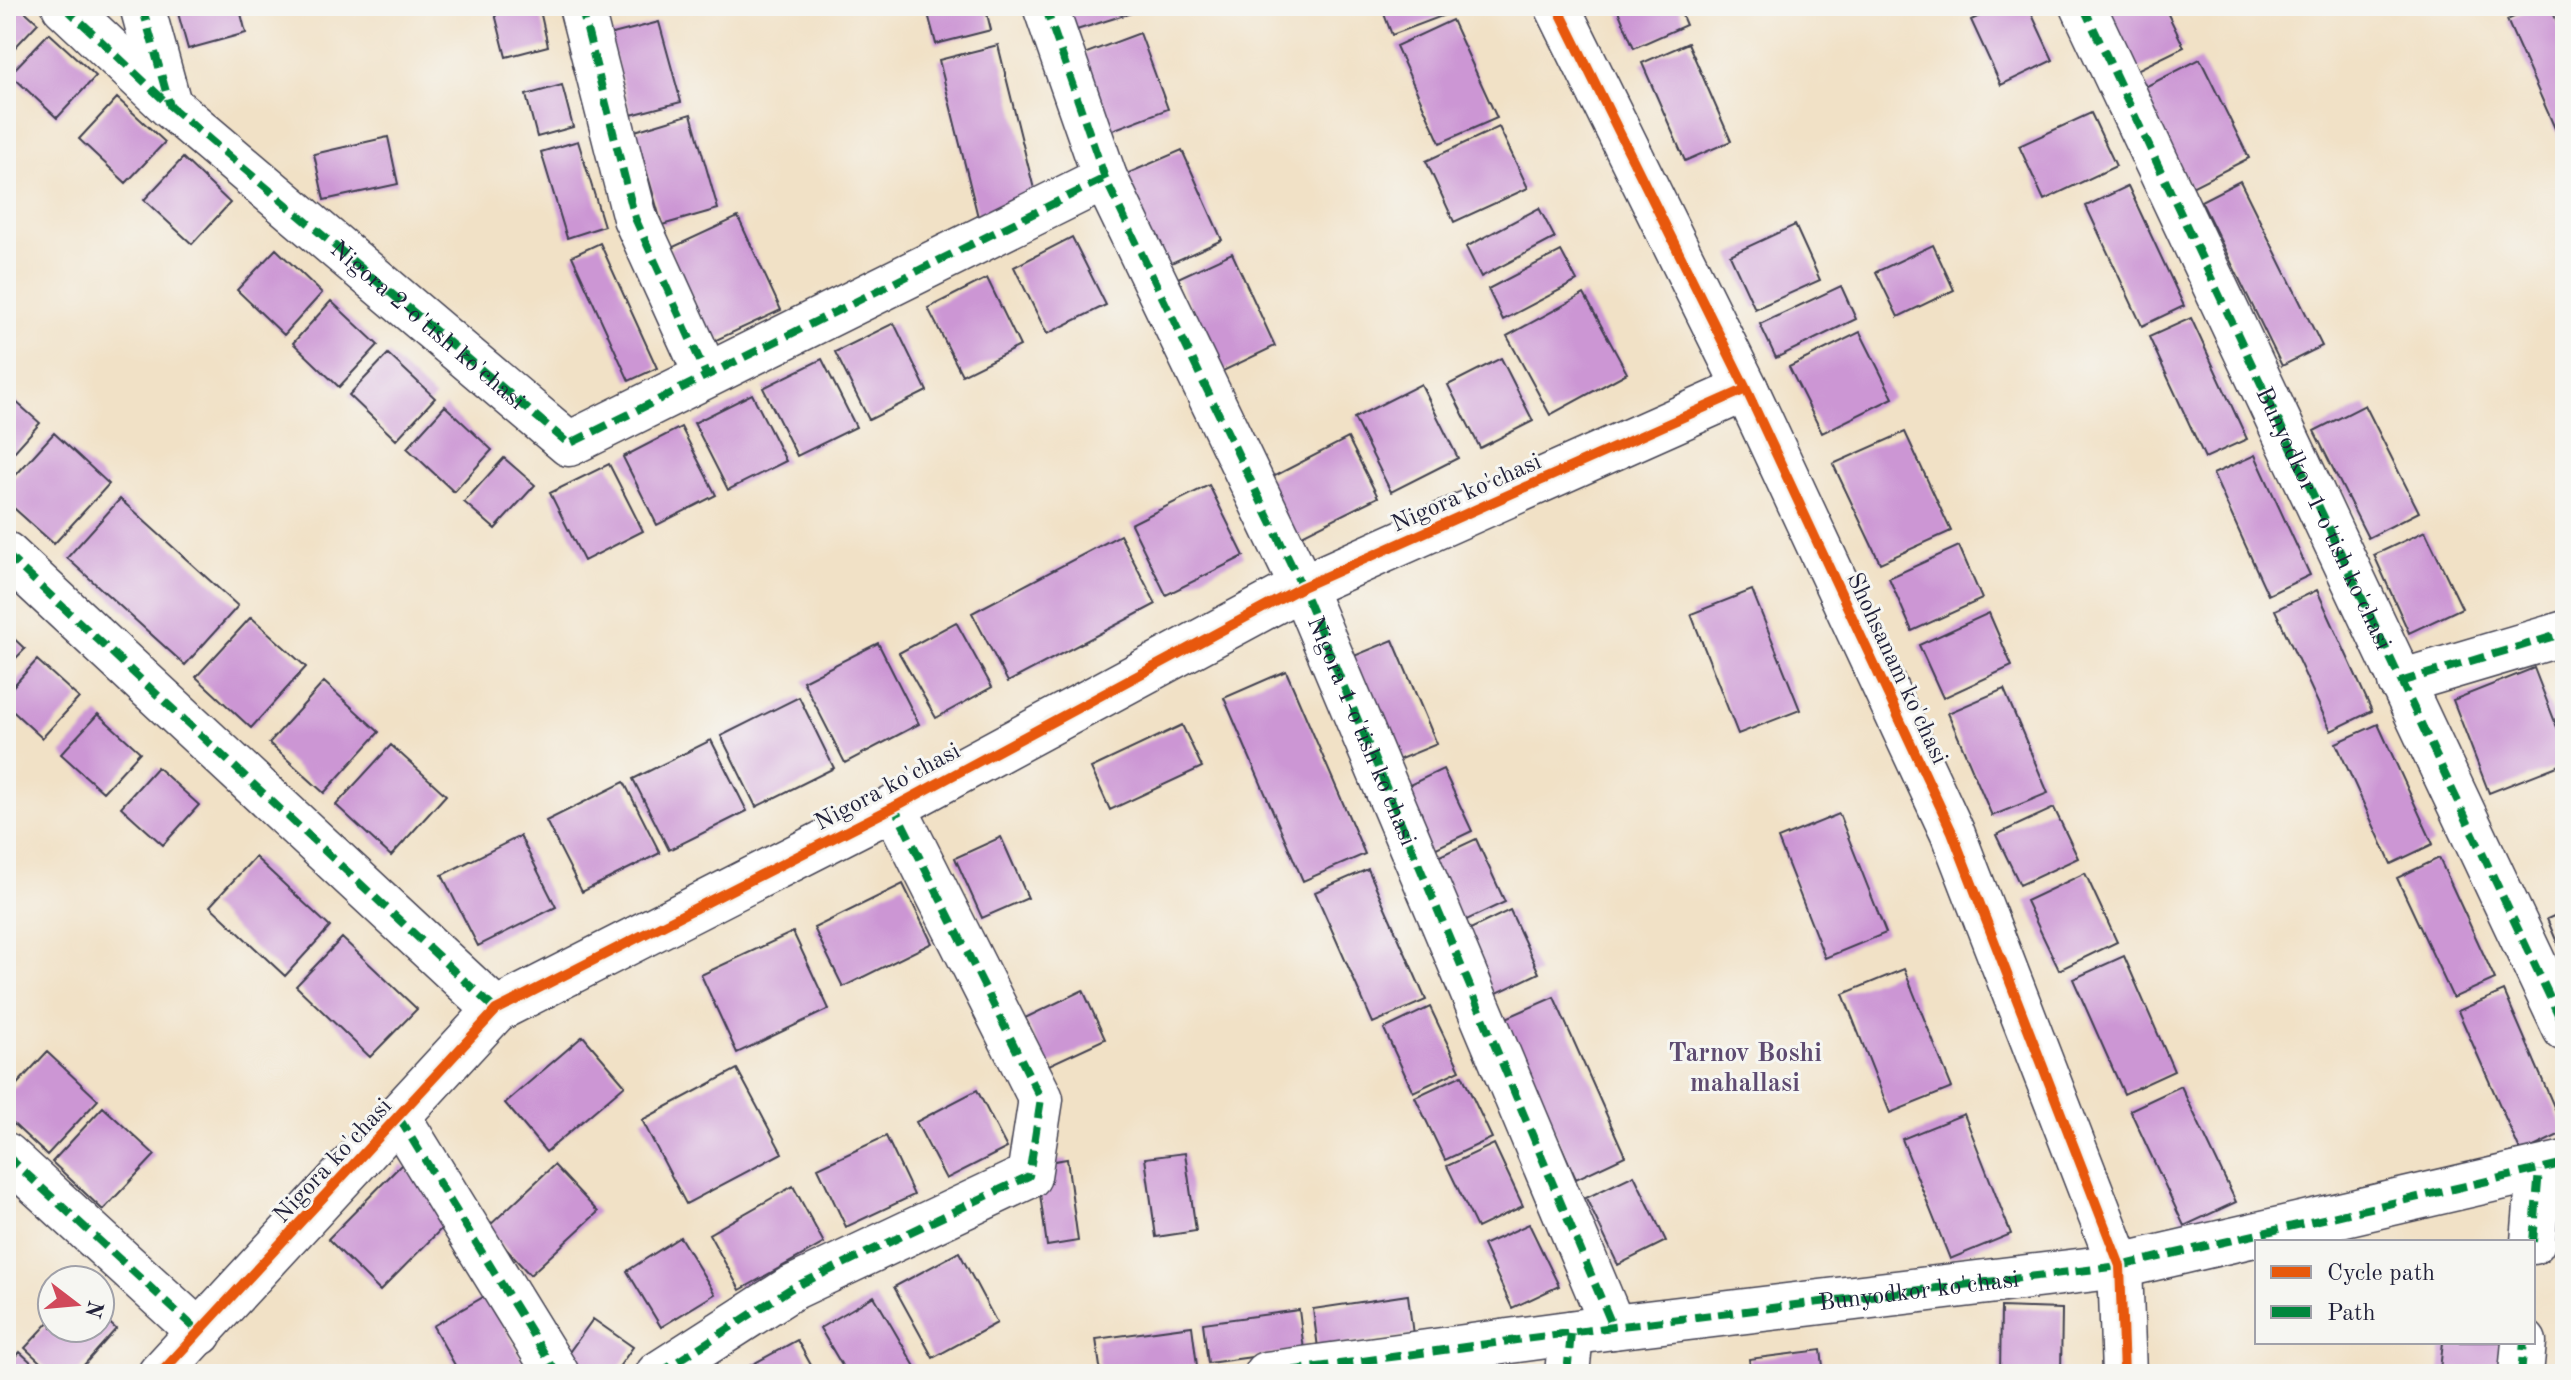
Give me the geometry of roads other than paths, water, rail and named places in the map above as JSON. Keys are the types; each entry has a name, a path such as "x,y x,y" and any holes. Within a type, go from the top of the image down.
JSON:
{"street":[{"name":"Nigora 2-o'tish ko'chasi","path":"64,6 170,106 569,444 1105,178"},
{"path":"142,6 170,106"},
{"path":"581,6 635,218 706,374"},
{"name":"Nigora 1-o'tish ko'chasi","path":"1045,6 1105,178 1302,587 1584,1345"},
{"name":"Shohsanam ko'chasi","path":"1557,6 1746,389 1952,832 2120,1266 2124,1374"},
{"name":"Bunyodkor 1-o'tish ko'chasi","path":"2083,6 2565,1029"},
{"name":"Nigora ko'chasi","path":"160,1374 496,1010 894,807 1302,587 1746,389"},
{"path":"6,554 496,1010"},
{"path":"2400,682 2565,633"},
{"path":"658,1374 790,1289 1029,1176 1041,1099 894,807"},
{"path":"399,1118 557,1374"},
{"path":"6,1155 200,1333"},
{"path":"2534,1240 2552,1166"},
{"name":"Bunyodkor ko'chasi","path":"1266,1374 1584,1345 2120,1266 2552,1166"},
{"path":"2521,1374 2524,1344"}],"district":[{"name":"Tarnov Boshi mahallasi","path":"1745,1067"}]}
